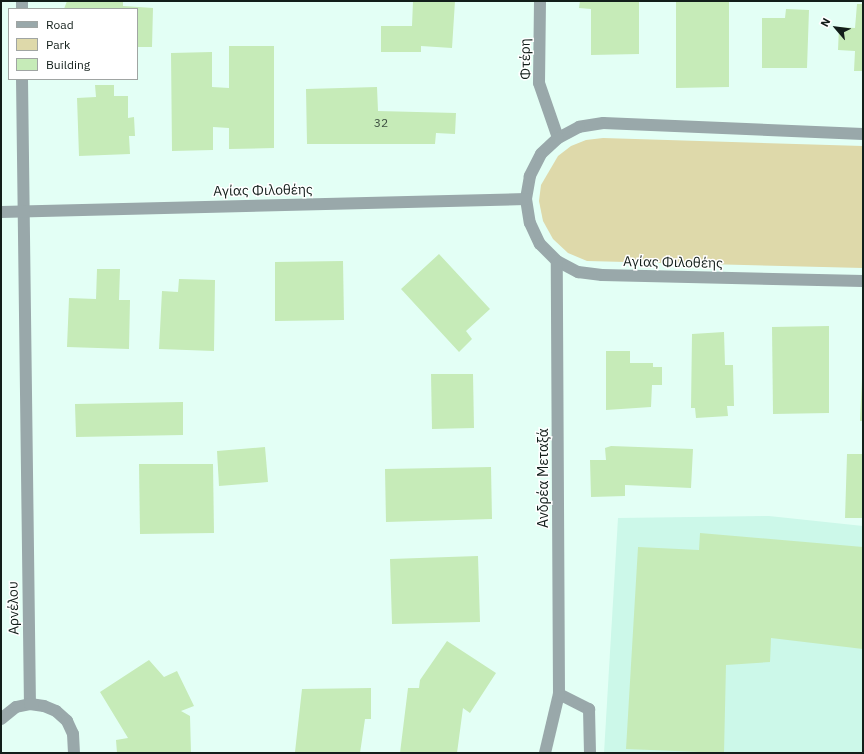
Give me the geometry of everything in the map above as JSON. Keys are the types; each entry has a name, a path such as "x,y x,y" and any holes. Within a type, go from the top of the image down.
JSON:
{"street":[{"name":"Φτέρη","path":"540,1 539,83 558,138"},
{"name":"Αρνέλου","path":"22,80 22,211 30,704"},
{"name":"Αγίας Φιλοθέης","path":"863,134 603,123 579,127 558,138 540,154 530,176 526,199 530,223 540,244 557,261 578,272 602,275 863,282"},
{"name":"Αγίας Φιλοθέης","path":"1,212 526,199"},
{"name":"Ανδρέα Μεταξά","path":"545,753 559,694 557,261"},
{"path":"559,694 589,709 590,753"},
{"path":"1,719 16,707 30,704 44,706 56,711 67,722 73,734 74,753"}],"shaded area":[{"path":"769,516 863,526 863,753 604,753 618,518"}],"green space":[{"path":"603,138 863,146 863,268 587,261 568,253 553,239 543,221 539,201 541,185 558,156 571,146 586,140"}],"building":[{"path":"67,1 123,1 123,6 153,8 152,47 138,47 138,8 64,8"},
{"path":"413,1 455,1 452,48 421,46 421,52 381,52 381,26 412,26"},
{"path":"580,1 639,1 639,54 591,55 591,9 579,8"},
{"path":"676,1 729,1 729,87 676,88"},
{"path":"857,4 863,4 863,71 854,71 855,51 838,50 839,27 855,28"},
{"path":"786,9 809,10 807,68 762,68 762,18 785,18"},
{"path":"229,46 274,46 274,148 229,149 229,128 213,127 213,150 172,151 171,53 212,52 212,87 229,88"},
{"path":"95,85 114,85 114,96 128,96 128,118 134,117 135,136 129,136 130,154 79,156 77,98 96,97"},
{"path":"377,87 378,111 456,113 455,134 436,133 435,144 307,144 306,89"},
{"path":"439,254 490,309 466,331 472,339 459,352 401,289"},
{"path":"343,261 344,320 275,321 275,262"},
{"path":"97,269 120,269 119,300 130,300 129,349 67,347 69,298 96,299"},
{"path":"179,279 215,280 214,351 159,349 162,291 178,292"},
{"path":"829,326 829,413 773,414 772,327"},
{"path":"724,332 725,365 733,365 734,406 727,406 728,416 696,418 695,408 691,408 692,334"},
{"path":"606,351 630,351 630,363 653,363 653,367 662,367 662,385 652,385 651,407 606,410"},
{"path":"431,374 473,374 474,428 432,429"},
{"path":"862,379 863,421 860,421"},
{"path":"183,402 183,435 76,437 75,404"},
{"path":"611,446 693,449 691,488 625,485 625,496 591,497 590,460 606,460 605,448"},
{"path":"265,447 268,482 219,486 217,451"},
{"path":"847,454 863,454 863,518 845,518"},
{"path":"139,464 213,464 214,533 140,534"},
{"path":"491,467 492,519 386,522 385,469"},
{"path":"700,533 863,547 863,649 771,638 770,662 726,665 724,753 626,749 638,547 699,550"},
{"path":"478,556 480,622 392,624 390,559"},
{"path":"447,641 496,673 470,713 463,708 457,753 400,753 408,688 419,688 420,680"},
{"path":"149,660 164,677 177,671 194,706 181,711 190,716 191,753 117,753 116,740 128,738 100,692"},
{"path":"371,688 371,719 365,719 360,753 295,752 302,689"}]}
